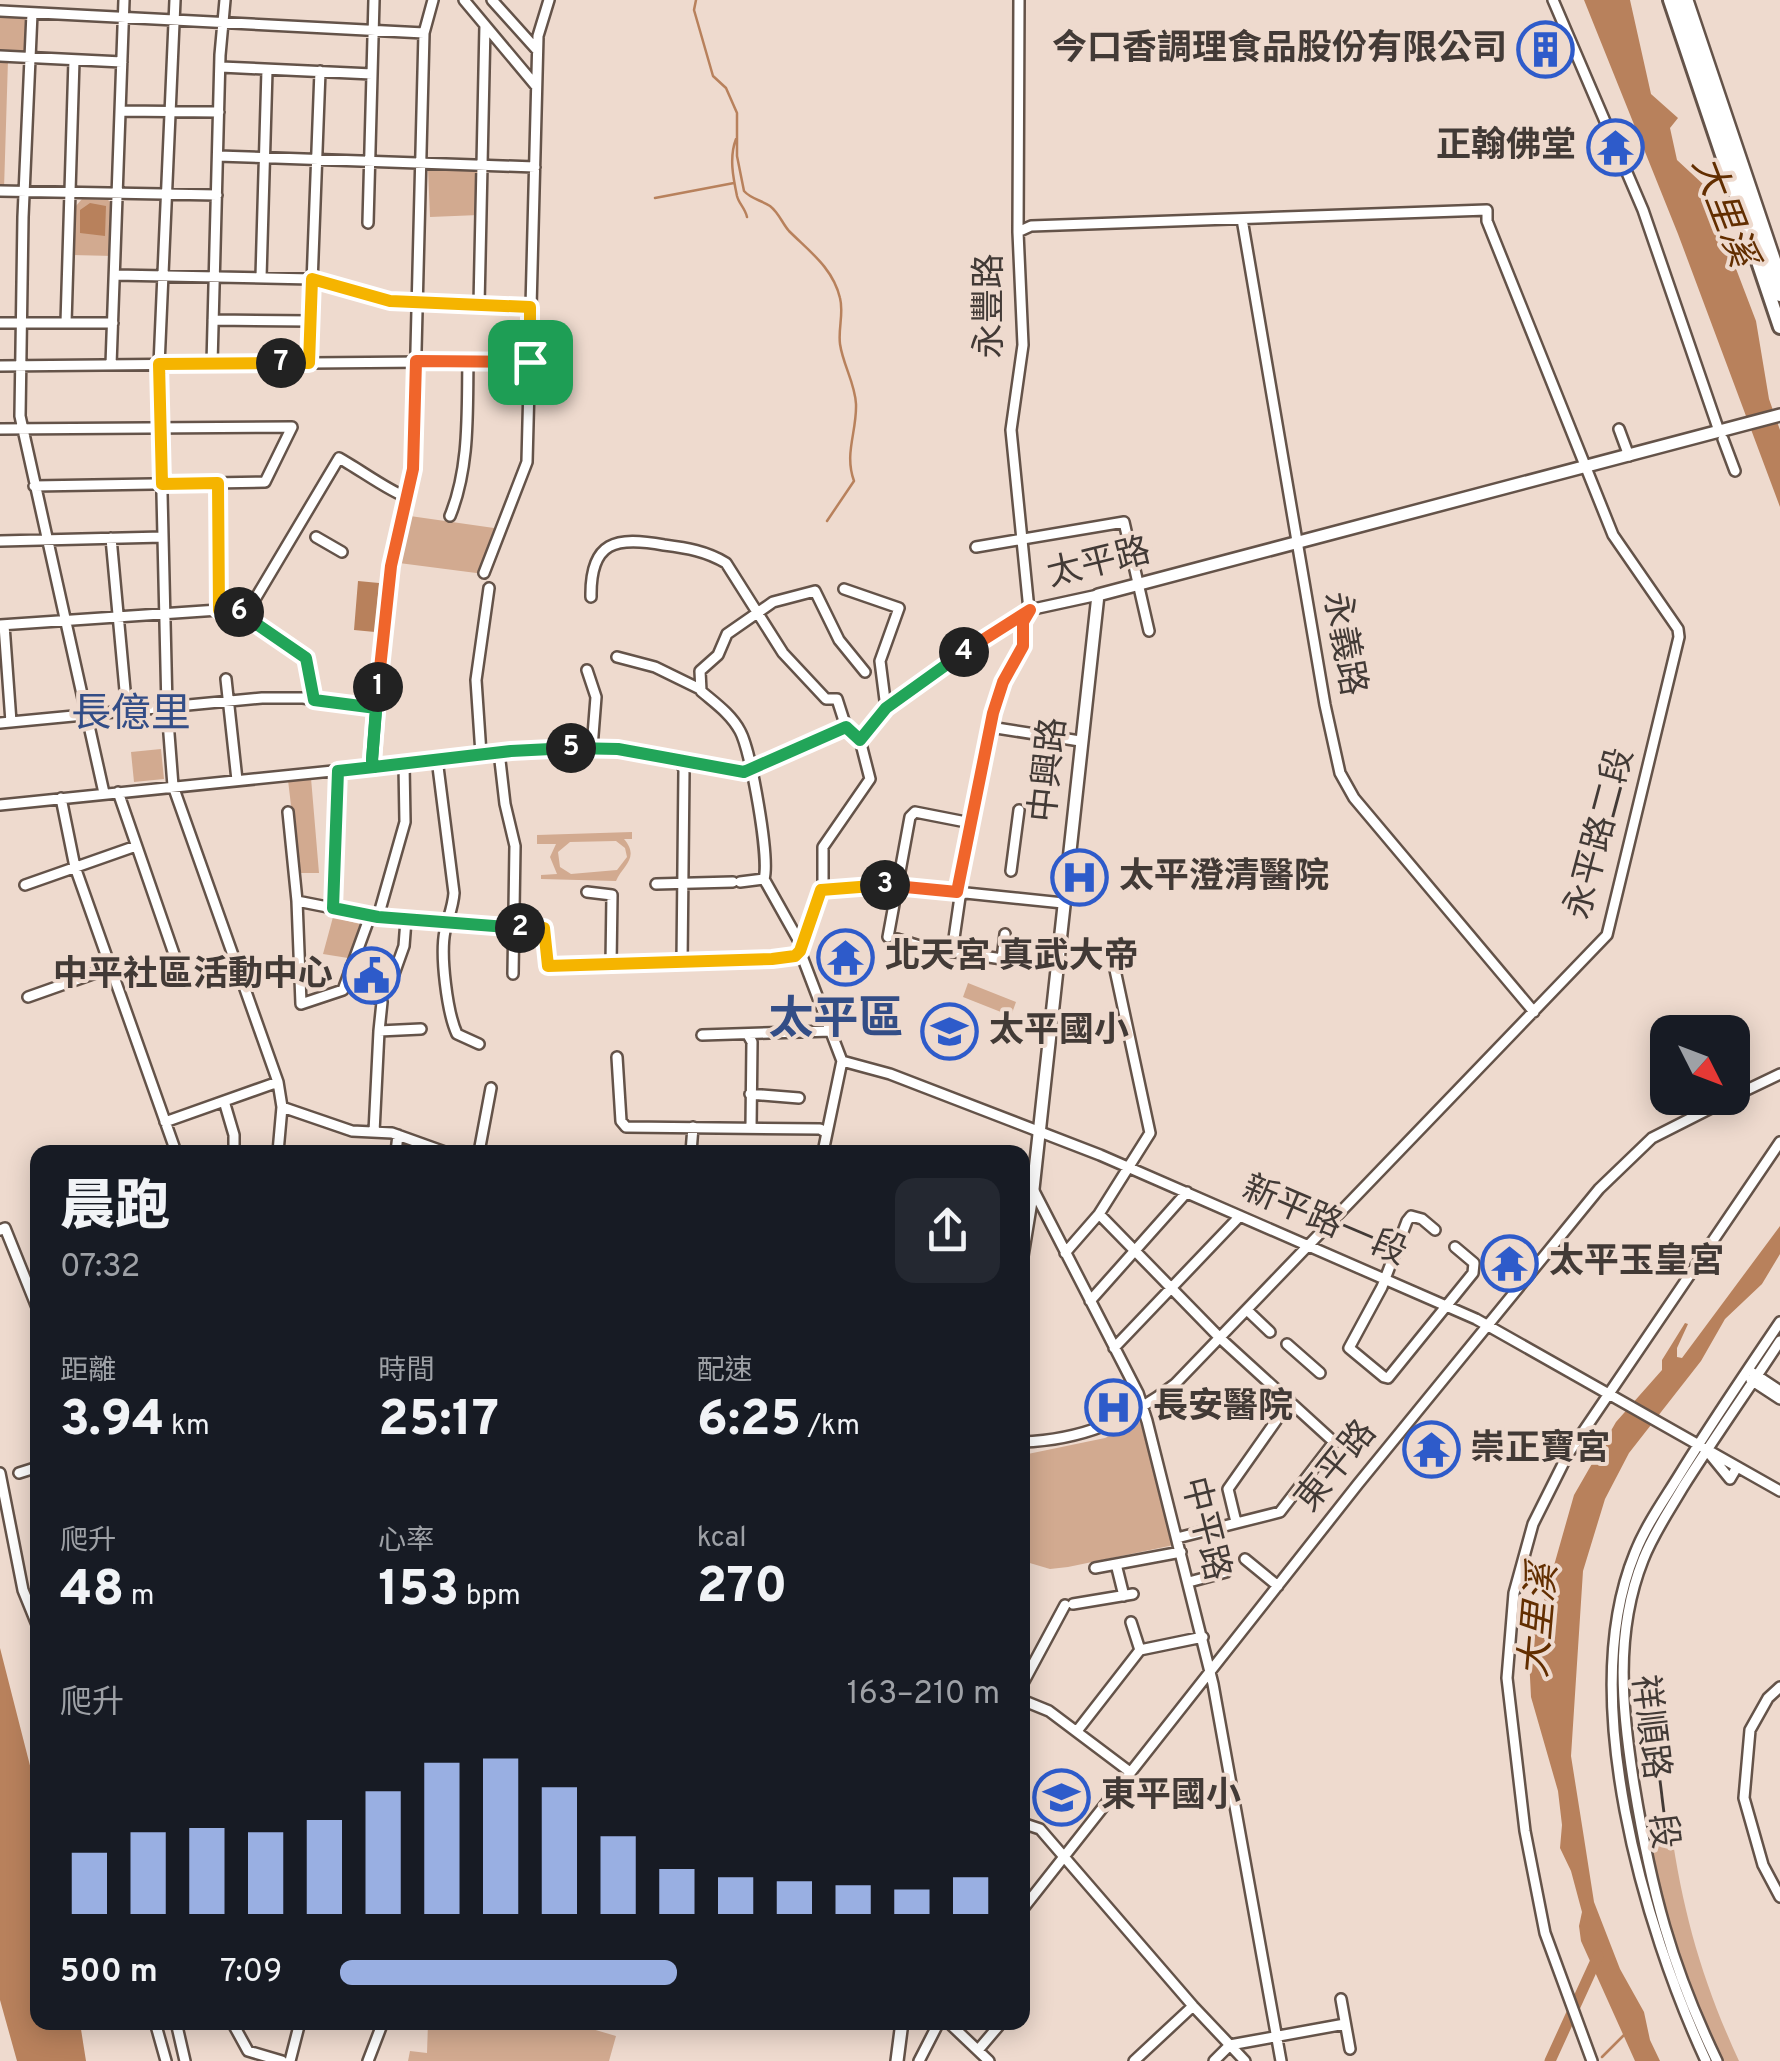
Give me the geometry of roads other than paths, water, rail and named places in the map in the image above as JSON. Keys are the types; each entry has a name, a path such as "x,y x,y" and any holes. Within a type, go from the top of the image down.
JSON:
{"highway":[{"path":"1670,0 1780,327"},
{"path":"1685,0 1780,295"}],"main road":[{"name":"太平路","path":"1098,595 1721,435 1780,414"},
{"name":"中興路","path":"1030,1207 1098,595"},
{"path":"897,2061 901,2030"}],"street":[{"path":"75,0 75,15"},
{"path":"111,365 124,0"},
{"path":"175,0 159,364 172,786 278,1082 282,1107 279,1145"},
{"path":"212,364 225,0"},
{"path":"368,224 374,0"},
{"path":"374,767 391,566 413,469 424,33 432,0"},
{"path":"464,0 536,86"},
{"path":"492,0 538,50"},
{"path":"484,572 527,466 536,86 540,26 548,0"},
{"name":"永豐路","path":"1019,0 1018,232 1023,346 1011,430 1030,610"},
{"path":"1553,0 1643,210 1736,471"},
{"path":"1685,0 1780,273"},
{"path":"0,12 424,33"},
{"path":"32,13 24,192 22,428 104,793"},
{"path":"479,306 486,26"},
{"path":"0,56 122,62"},
{"path":"66,323 74,60"},
{"path":"221,68 372,74"},
{"path":"262,277 267,70"},
{"path":"309,363 320,71"},
{"path":"120,111 219,112"},
{"path":"218,156 535,167"},
{"path":"0,192 217,195"},
{"name":"永平路二段","path":"1030,1441 1076,1436 1116,1422 1175,1384 1607,935 1679,637 1678,629 1615,540 1486,210 1242,219"},
{"path":"1018,232 1031,226 1242,219"},
{"name":"永義路","path":"1242,219 1342,778 1354,798 1534,1012"},
{"path":"115,276 312,279 390,301 530,307"},
{"path":"213,320 311,321"},
{"path":"0,323 113,322"},
{"path":"450,516 460,494 464,467 468,360"},
{"path":"0,366 530,362"},
{"path":"0,429 292,428 266,482 34,486"},
{"path":"1620,429 1629,456"},
{"path":"245,616 339,458 381,481 395,494 407,497"},
{"path":"218,483 219,610"},
{"path":"976,548 1124,522 1149,631"},
{"path":"0,541 163,537"},
{"path":"316,537 342,552"},
{"path":"111,538 127,712"},
{"path":"297,901 406,920 544,928 548,966 772,959 795,956 800,951 821,890 823,847 870,778 860,740 846,727 836,699 826,700 797,671 726,562 708,552 632,539 611,544 598,557 591,597"},
{"path":"482,754 477,667 489,588"},
{"path":"844,589 899,608 880,660 886,708"},
{"path":"700,688 702,668 718,655 724,638 773,602 815,591 838,640 866,672"},
{"name":"太平路","path":"860,740 886,708 1030,610 1098,595"},
{"path":"314,700 306,658 233,609 2,625 6,722 228,701 314,700 376,708"},
{"path":"952,952 960,897 957,892 990,727 1003,682 1023,646 1023,622 1030,610"},
{"path":"616,656 700,688 739,729 750,762 762,826 767,870 764,879 800,942 842,1061 824,1145"},
{"path":"586,670 596,696 592,748"},
{"path":"226,679 237,780"},
{"path":"0,805 499,752 618,749 749,770 846,727"},
{"path":"990,727 1080,741"},
{"path":"499,752 515,846 513,974"},
{"path":"438,759 454,893 445,950 453,1026 462,1039 480,1044"},
{"path":"680,761 684,770 682,962"},
{"path":"288,812 301,1004 343,990 349,980 404,822 404,764"},
{"path":"333,908 338,771"},
{"path":"118,792 183,980"},
{"path":"62,798 74,868 173,1145"},
{"path":"1011,871 1019,810"},
{"path":"971,823 915,812 908,823 892,938 1002,959 1005,934"},
{"path":"25,884 136,846"},
{"path":"656,884 764,879"},
{"path":"821,890 897,886 1064,902"},
{"path":"587,892 612,895 611,964"},
{"path":"394,974 404,946 406,920"},
{"path":"1065,1252 1099,1214 1150,1133 1114,965"},
{"path":"28,996 110,968"},
{"path":"349,980 382,1002 374,1132"},
{"path":"379,1032 421,1028"},
{"path":"702,1035 830,1031"},
{"path":"748,1034 752,1042 752,1128"},
{"path":"616,1056 620,1122 624,1127 827,1133"},
{"name":"新平路一段","path":"842,1061 890,1074 1039,1131 1386,1278 1487,1325 1780,1490"},
{"name":"東平路","path":"1750,1088 1780,1074"},
{"path":"165,1122 278,1082"},
{"path":"480,1145 491,1088"},
{"path":"750,1094 799,1098"},
{"path":"224,1101 234,1145"},
{"path":"282,1107 352,1132 398,1135 426,1145"},
{"name":"東平路","path":"1030,1900 1210,1670 1600,1189 1665,1130 1695,1115"},
{"path":"691,1145 693,1127"},
{"path":"397,1145 398,1135"},
{"path":"1592,2061 1544,1933 1534,1879 1512,1730 1507,1656 1514,1593 1533,1524 1556,1475 1607,1393 1780,1142"},
{"name":"中平路","path":"1033,1189 1143,1408 1210,1670 1280,2061"},
{"path":"1090,1302 1188,1192"},
{"path":"1099,1214 1221,1339 1334,1442 1280,1512 1177,1538"},
{"path":"1114,1348 1240,1216"},
{"path":"1434,1230 1422,1219 1411,1216 1386,1278 1348,1348 1388,1378 1474,1268 1474,1263 1455,1247"},
{"path":"0,1230 5,1228 30,1290"},
{"path":"1248,1311 1270,1332"},
{"name":"祥順路一段","path":"1706,2061 1666,1967 1647,1906 1622,1782 1611,1692 1615,1635 1631,1564 1650,1524 1750,1375 1780,1322"},
{"name":"祥順路一段","path":"1750,1375 1780,1341"},
{"path":"1287,1344 1320,1373"},
{"path":"1750,1375 1780,1391"},
{"path":"1750,1375 1780,1399"},
{"path":"1236,1522 1228,1489 1290,1401"},
{"name":"祥順路一段","path":"1702,1447 1639,1570 1624,1640 1622,1692 1627,1750 1652,1888 1682,1981 1717,2061"},
{"path":"19,1473 30,1470"},
{"path":"0,1473 23,1590 30,1607"},
{"path":"1095,1568 1181,1552"},
{"path":"1245,1559 1278,1586"},
{"path":"1030,1671 1069,1605 1128,1595 1116,1564"},
{"path":"1189,1582 1226,1572"},
{"path":"1131,1622 1140,1650"},
{"path":"1076,1730 1140,1650 1202,1637"},
{"path":"1780,1687 1768,1698 1750,1730 1744,1798 1763,1864 1780,1897"},
{"path":"1030,1703 1050,1711 1130,1772"},
{"path":"1030,1826 1040,1829 1193,2006 1246,2061"},
{"path":"1340,1998 1350,2049"},
{"path":"1134,2061 1193,2006"},
{"path":"1214,2061 1230,2045 1345,2024"},
{"path":"157,2030 166,2061"},
{"path":"178,2030 186,2061"},
{"path":"237,2030 248,2050 282,2061"},
{"path":"290,2061 298,2030"},
{"path":"368,2061 381,2030"},
{"path":"918,2061 935,2030"},
{"path":"957,2030 989,2061"},
{"path":"979,2049 995,2030"}],"water":[{"path":"1584,0 1630,0 1651,94 1678,118 1670,128 1677,160 1704,185 1756,321 1769,399 1780,430 1780,507 1678,234"},
{"path":"90,203 106,206 105,236 80,233 80,210"},
{"path":"358,581 379,583 375,632 354,630"},
{"name":"大里溪","path":"1780,1226 1780,1254 1762,1284 1725,1319 1701,1361 1629,1453 1605,1499 1583,1571 1571,1756 1594,1902 1620,1969 1644,2012 1660,2061 1635,2061 1581,1941 1582,1912 1560,1848 1558,1791 1531,1697 1528,1638 1534,1636 1574,1495 1616,1422 1662,1370 1662,1360 1685,1323 1688,1324 1677,1348 1677,1357 1682,1358"},
{"path":"0,1648 30,1766 30,2030 81,2030 86,2061 17,2061 0,2000"}],"waterway":[{"path":"696,0 694,10 713,76 726,88 737,113 737,156 744,191 773,209 826,269 840,298 840,344 856,404 850,461 854,481 827,521"},
{"path":"736,139 733,174 747,217"},
{"path":"655,198 734,183"},
{"path":"1550,2061 1598,1956"},
{"path":"1602,2057 1626,2033"}],"place":[{"name":"今口香調理食品股份有限公司","path":"1546,50"},
{"name":"正翰佛堂","path":"1615,147"},
{"name":"太平澄清醫院","path":"1080,878"},
{"name":"北天宮 真武大帝","path":"846,958"},
{"name":"中平社區活動中心","path":"372,976"},
{"name":"太平國小","path":"950,1032"},
{"name":"太平玉皇宮","path":"1510,1263"},
{"name":"長安醫院","path":"1114,1408"},
{"name":"崇正寶宮","path":"1431,1450"},
{"name":"東平國小","path":"1062,1797"}],"district":[{"name":"長億里","path":"131,716"},
{"name":"太平區","path":"836,1021"}]}
